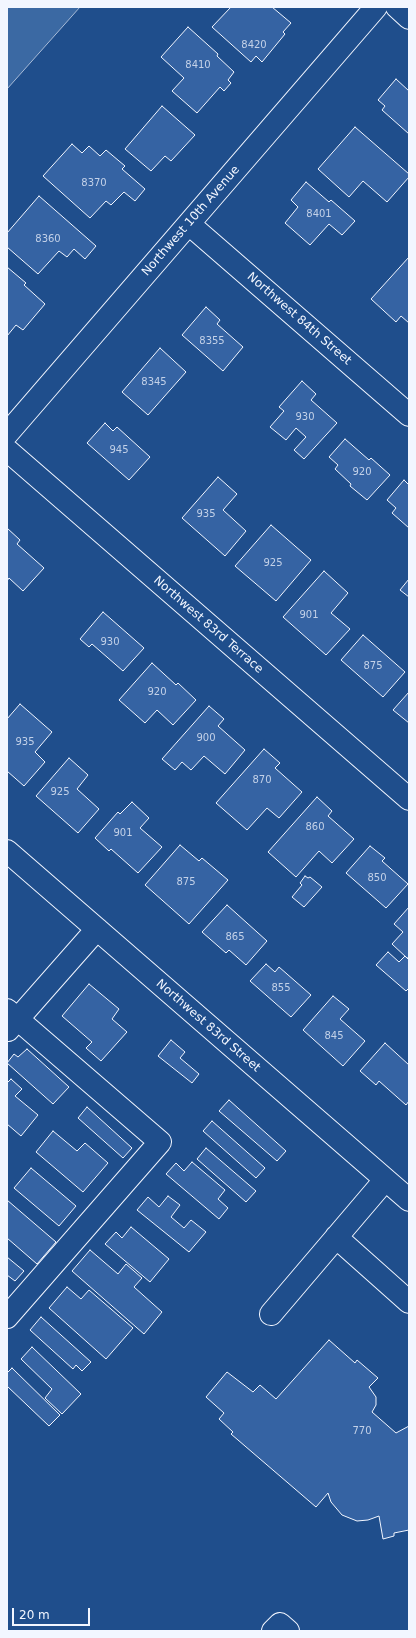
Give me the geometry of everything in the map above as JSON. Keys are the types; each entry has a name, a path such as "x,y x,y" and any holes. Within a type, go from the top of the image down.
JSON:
{"street":[{"name":"Northwest 10th Avenue","path":"7,434 376,7"},
{"path":"396,7 409,18"},
{"name":"Northwest 84th Street","path":"188,224 409,415"},
{"name":"Northwest 83rd Terrace","path":"7,450 409,799"},
{"name":"Northwest 83rd Street","path":"7,852 409,1200"},
{"path":"7,1317 160,1142 10,1020 97,930"},
{"path":"271,1314 385,1180"},
{"path":"336,1237 409,1302"},
{"path":"274,1631 280,1624 288,1631"}],"water":[{"path":"7,7 80,7 7,89"}],"building":[{"path":"231,7 272,7 291,23 283,32 285,34 262,62 256,56 251,62 212,27"},
{"path":"188,27 218,54 217,56 234,72 228,80 231,83 224,91 220,87 197,113 172,91 184,78 161,57"},
{"path":"396,79 409,91 409,134 382,110 385,106 378,100"},
{"path":"162,106 195,135 171,161 165,156 151,171 125,149"},
{"path":"355,127 409,174 409,177 387,202 363,181 349,197 318,169"},
{"path":"72,144 82,153 89,146 100,156 106,150 125,166 122,169 145,189 135,201 124,192 111,205 106,201 90,218 43,176"},
{"path":"306,182 329,202 331,200 355,221 342,235 329,224 310,245 285,223 298,207 291,200"},
{"path":"39,196 96,246 85,259 74,249 67,257 59,251 38,274 7,247 7,233"},
{"path":"409,257 409,323 401,316 396,322 371,299"},
{"path":"7,267 26,283 24,285 45,304 23,330 16,325 7,336"},
{"path":"206,307 220,320 217,324 243,347 223,371 182,335"},
{"path":"160,348 186,372 148,415 122,392"},
{"path":"302,381 316,394 311,400 337,423 304,459 294,450 306,437 296,428 286,440 270,427 284,411 279,407"},
{"path":"105,423 113,431 117,427 150,457 129,480 87,443"},
{"path":"345,439 369,460 371,458 390,475 367,500 350,486 351,484 335,469 338,465 329,457"},
{"path":"218,477 237,494 223,510 246,531 225,556 182,518"},
{"path":"404,480 409,485 409,528 392,513 396,508 387,500"},
{"path":"271,525 311,560 276,601 235,566"},
{"path":"7,528 20,540 17,544 44,568 23,591 9,578 7,581"},
{"path":"324,571 348,593 331,613 350,629 326,655 283,617"},
{"path":"409,579 409,597 400,590"},
{"path":"103,612 144,648 123,671 92,644 89,647 80,639"},
{"path":"363,635 405,672 383,697 341,660"},
{"path":"152,663 176,685 178,683 196,700 173,725 157,710 145,723 119,700"},
{"path":"409,692 409,723 393,710"},
{"path":"20,704 52,732 35,752 45,762 24,786 7,771 7,719"},
{"path":"209,706 224,719 218,726 245,750 225,774 204,756 191,770 182,762 175,770 162,759"},
{"path":"264,749 280,763 275,768 302,792 279,818 267,808 247,830 216,803"},
{"path":"69,758 88,775 77,789 99,809 78,833 36,796"},
{"path":"317,797 332,811 328,816 354,839 332,863 319,851 296,877 268,852"},
{"path":"132,802 149,818 140,828 162,847 138,873 111,849 109,851 95,838 118,812 120,814"},
{"path":"180,845 199,861 202,858 228,880 189,924 145,885"},
{"path":"370,846 385,858 382,861 408,884 386,908 346,873"},
{"path":"305,876 308,878 310,877 322,887 304,907 292,897 302,885 300,883"},
{"path":"227,905 267,941 246,965 229,950 226,953 202,932"},
{"path":"409,907 409,958 407,958 392,944 403,932 394,924"},
{"path":"388,952 399,962 405,956 409,960 409,988 406,991 376,965"},
{"path":"266,964 275,972 279,967 311,995 291,1017 250,981"},
{"path":"89,984 119,1009 112,1019 127,1032 101,1061 86,1048 92,1042 62,1016"},
{"path":"333,996 349,1009 340,1019 365,1041 343,1066 303,1030"},
{"path":"171,1040 185,1052 180,1058 199,1074 192,1083 158,1056"},
{"path":"385,1043 409,1065 409,1101 406,1105 379,1081 376,1085 360,1071"},
{"path":"27,1049 69,1087 53,1104 7,1063 14,1054 18,1057"},
{"path":"11,1079 22,1089 15,1096 38,1115 21,1136 7,1124 7,1083"},
{"path":"229,1100 286,1151 277,1161 219,1111"},
{"path":"87,1107 132,1148 123,1158 78,1118"},
{"path":"212,1121 265,1168 256,1178 203,1131"},
{"path":"53,1131 77,1151 85,1143 108,1163 83,1192 36,1152"},
{"path":"206,1148 256,1191 246,1202 197,1159"},
{"path":"192,1162 225,1190 218,1199 228,1208 219,1219 166,1174 176,1163 184,1171"},
{"path":"31,1168 76,1206 59,1226 14,1188"},
{"path":"168,1196 180,1205 171,1217 184,1228 191,1220 206,1232 189,1252 137,1210 148,1197 159,1207"},
{"path":"7,1200 56,1242 37,1264 7,1238"},
{"path":"131,1227 169,1259 150,1282 105,1244 116,1232 122,1238"},
{"path":"90,1250 118,1274 126,1264 142,1278 134,1287 162,1312 144,1334 72,1271"},
{"path":"7,1257 24,1271 15,1281 7,1275"},
{"path":"67,1287 81,1299 89,1290 133,1328 106,1359 49,1308"},
{"path":"41,1317 91,1362 82,1371 76,1365 73,1369 30,1330"},
{"path":"329,1340 355,1363 357,1360 378,1378 369,1387 376,1397 376,1405 372,1412 396,1433 409,1426 409,1530 394,1533 394,1536 383,1539 379,1516 368,1520 357,1521 342,1515 331,1502 328,1493 316,1507 231,1434 233,1432 219,1419 224,1413 206,1397 227,1372 253,1392 260,1385 276,1399"},
{"path":"32,1347 81,1394 62,1414 45,1398 52,1389 21,1359"},
{"path":"12,1368 60,1415 49,1426 7,1386 7,1373"}]}
